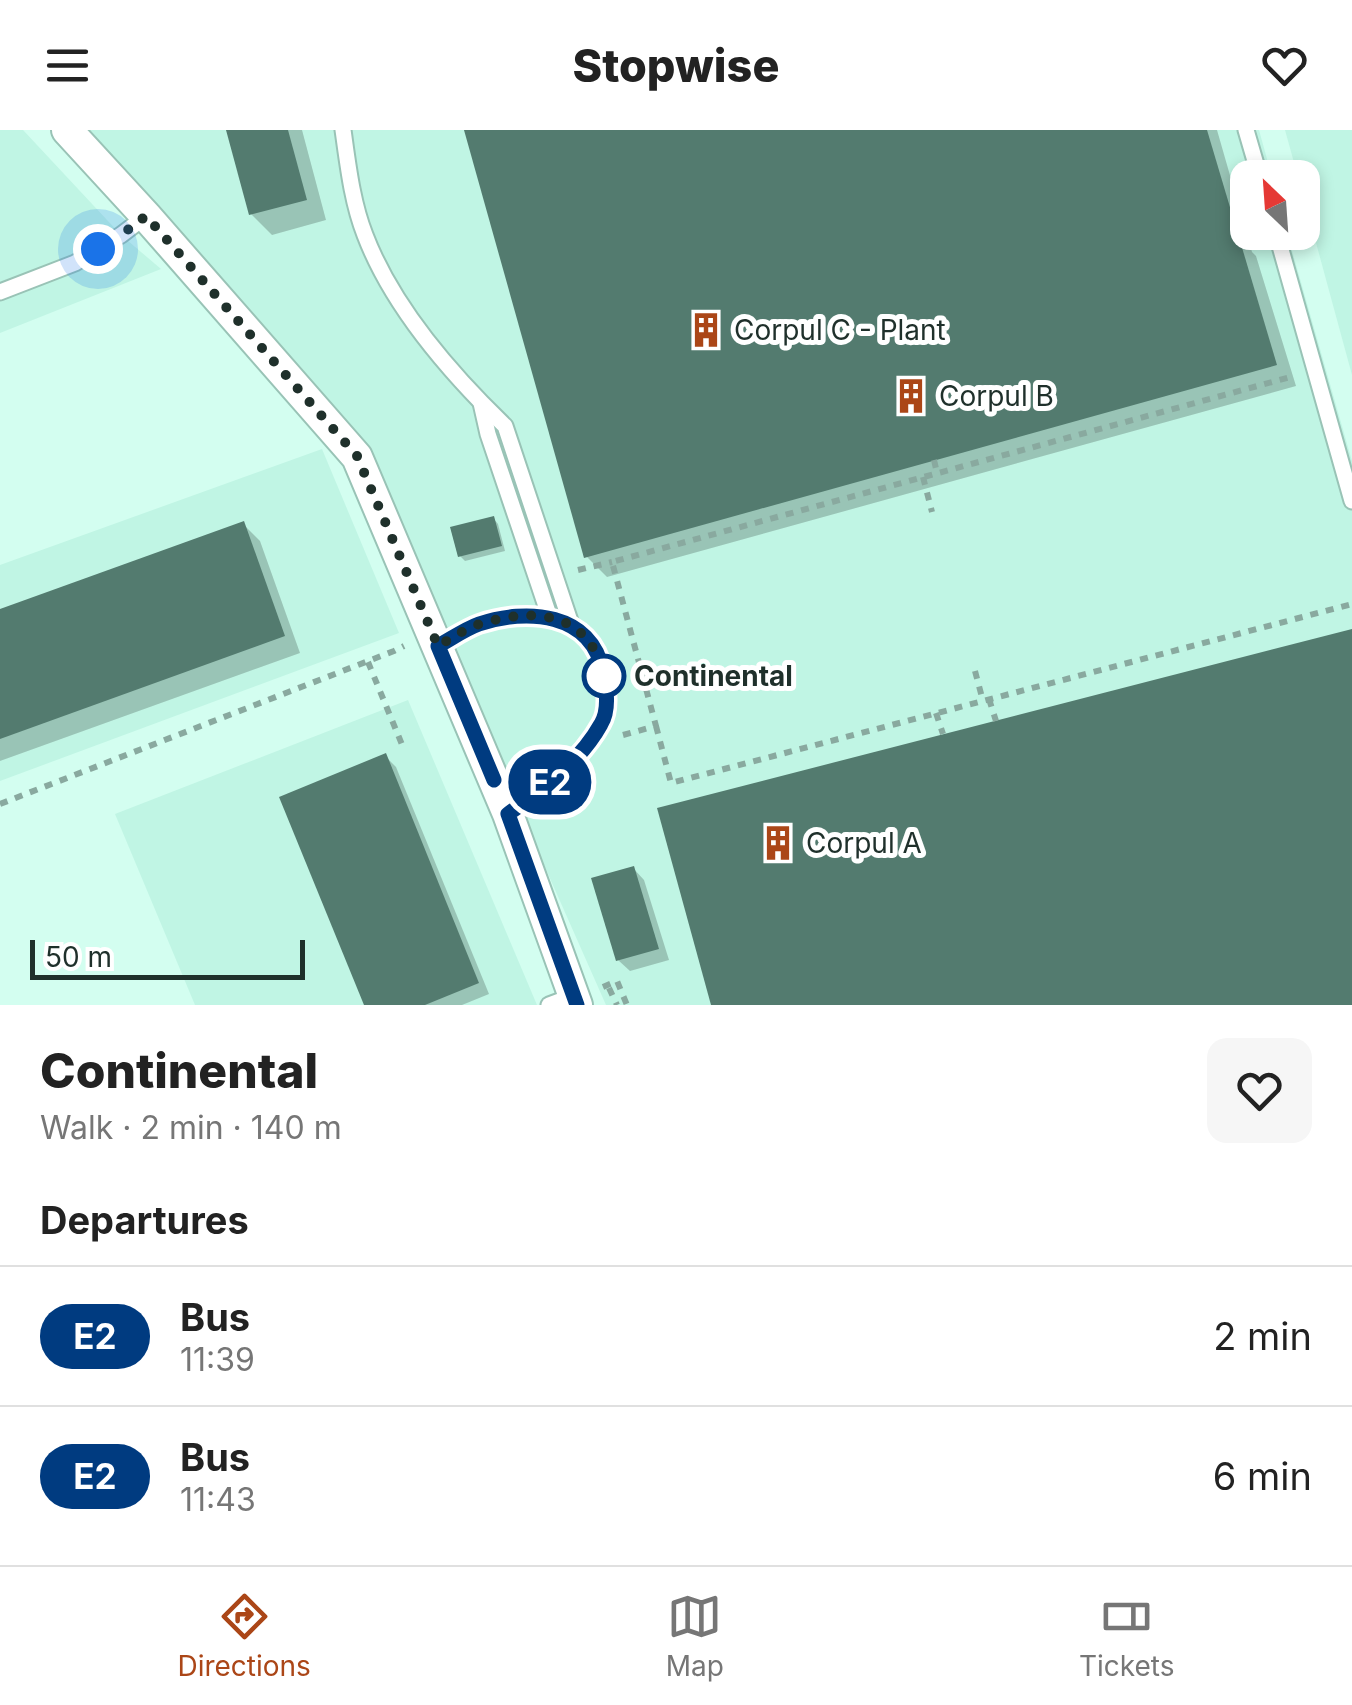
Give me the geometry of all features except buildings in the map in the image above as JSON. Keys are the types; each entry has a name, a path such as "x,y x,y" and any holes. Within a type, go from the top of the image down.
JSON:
{"street":[{"path":"67,130 357,456 508,814 566,1002"}],"lane":[{"path":"343,130 364,236 415,325 505,426 571,624 600,659 606,709 603,722 574,759 508,814"},
{"path":"1246,130 1255,160"},
{"path":"0,292 75,263 146,216"},
{"path":"1281,250 1352,501"},
{"path":"482,403 488,434 550,618"},
{"path":"434,637 519,615 571,624"}],"path":[{"path":"1288,377 612,562 670,783 1352,604"},
{"path":"934,460 937,473"},
{"path":"924,477 932,512"},
{"path":"0,804 434,637"},
{"path":"368,662 403,747"},
{"path":"976,671 996,721"},
{"path":"936,714 942,734"},
{"path":"615,736 656,726"},
{"path":"600,968 617,1005"}],"shaded area":[{"path":"0,130 23,130 121,235 161,269 0,333"},
{"path":"51,130 1259,130 1267,160 1230,160 1230,250 1292,250 1352,461 1352,1005 606,1005 468,693 350,470"},
{"path":"1285,130 1352,130 1352,375 1318,250 1320,160 1293,160"},
{"path":"322,449 399,633 0,781 0,565"},
{"path":"408,700 537,1005 195,1005 115,814"}],"bus line":[{"name":"E2","path":"494,780 438,646 476,624 519,615 571,624 600,659 606,709 603,722 574,759 508,814 577,1005"}],"place":[{"name":"Corpul C - Plant","path":"706,330"},
{"name":"Corpul B","path":"911,396"},
{"name":"Continental","path":"604,676"},
{"name":"Corpul A","path":"778,843"}],"route":[{"path":"98,249 146,216 357,456 438,646 476,624 519,615 550,618 571,624 580,632 600,659 604,676"}]}
